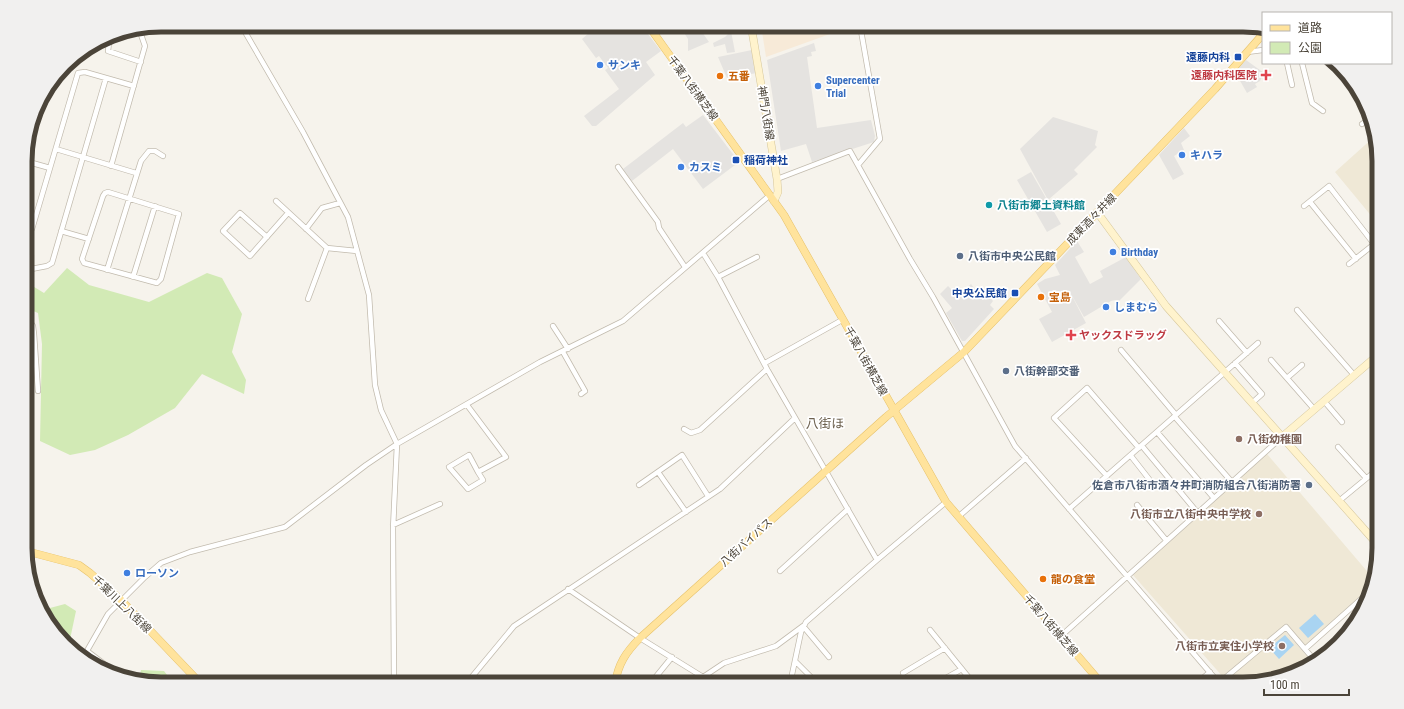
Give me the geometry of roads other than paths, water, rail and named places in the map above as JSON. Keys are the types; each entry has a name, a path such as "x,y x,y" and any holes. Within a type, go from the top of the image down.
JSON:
{"main road":[{"name":"千葉八街横芝線","path":"653,32 772,198 946,502 1096,677"},
{"name":"成東酒々井線","path":"893,411 964,352 1214,89 1262,35"},
{"name":"八街バイパス","path":"617,677 619,666 625,654 640,638 893,411"},
{"name":"千葉川上八街線","path":"32,553 79,566 121,600 194,677"}],"street":[{"path":"245,32 303,132 348,217 369,295 375,385 381,410 398,444 393,525 394,677"},
{"name":"神門八街線","path":"752,32 777,179 778,192 772,198"},
{"path":"858,165 880,139 861,32"},
{"path":"111,166 145,46 141,33"},
{"path":"109,43 108,51 141,62"},
{"path":"1247,52 1262,50"},
{"path":"1287,64 1292,85"},
{"path":"1302,64 1312,103 1323,111"},
{"path":"32,229 78,73 84,72 134,86"},
{"path":"32,269 47,266 52,263 106,78"},
{"path":"1362,124 1366,122"},
{"path":"56,149 136,173"},
{"path":"107,270 141,160 149,151 154,151 164,156"},
{"path":"777,179 850,151 964,352 1015,446 1214,677"},
{"path":"32,163 50,168"},
{"path":"618,167 658,222 659,228 685,267"},
{"path":"1304,206 1329,186 1372,241"},
{"path":"108,192 129,198 179,214 159,282 154,283 107,270 84,263 82,259 105,193 108,192"},
{"path":"102,662 87,651 108,614 150,572 172,558 285,527 366,465 398,444 540,362 623,321 685,267 772,198"},
{"path":"276,201 327,248 357,250"},
{"path":"1310,202 1356,259"},
{"path":"306,229 322,208 340,203"},
{"path":"133,277 155,206"},
{"path":"1097,212 1166,306 1372,538"},
{"path":"267,237 240,213 223,231 250,256 267,237 288,213"},
{"path":"61,231 89,239"},
{"path":"1349,264 1372,246"},
{"path":"308,298 327,248"},
{"path":"703,253 718,277 795,418 877,560"},
{"path":"718,277 757,257"},
{"path":"1297,310 1354,375"},
{"path":"765,363 842,320"},
{"path":"1219,321 1247,353"},
{"path":"32,325 38,391"},
{"path":"553,326 586,391 581,394"},
{"path":"1069,509 1258,343"},
{"path":"1121,350 1231,482"},
{"path":"1271,360 1314,409"},
{"path":"1061,636 1197,512 1372,360"},
{"path":"1235,363 1262,394 1252,403"},
{"path":"1287,378 1302,365"},
{"path":"684,429 691,433 700,430 768,369"},
{"path":"1107,476 1054,418 1087,388 1197,512"},
{"path":"1324,401 1342,422"},
{"path":"467,405 506,457 478,472"},
{"path":"472,677 514,626 720,489 795,418"},
{"path":"1157,432 1214,497"},
{"path":"1338,447 1366,478"},
{"path":"469,455 478,472 483,480 468,489 449,467 469,455"},
{"path":"638,485 682,455 708,496"},
{"path":"1131,456 1150,479"},
{"path":"958,517 1026,458"},
{"path":"658,472 686,512"},
{"path":"1339,501 1372,473"},
{"path":"568,589 640,638 703,677 724,663 776,646 804,626 877,560 946,502"},
{"path":"393,525 440,504"},
{"path":"1137,505 1166,540"},
{"path":"780,571 848,510"},
{"path":"1305,649 1361,599"},
{"path":"804,626 829,657"},
{"path":"792,677 804,626"},
{"path":"1226,677 1286,627 1312,657"},
{"path":"930,630 969,677"},
{"path":"904,673 945,648"},
{"path":"656,677 672,657"},
{"path":"796,662 811,677"},
{"path":"948,677 962,669"},
{"path":"1204,677 1210,672"}],"water":[{"path":"1315,614 1324,624 1308,638 1299,628"},
{"path":"1285,635 1294,645 1279,659 1269,648"}],"place":[{"name":"遠藤内科","path":"1238,57"},
{"name":"サンキ","path":"600,65"},
{"name":"遠藤内科医院","path":"1266,75"},
{"name":"五番","path":"720,76"},
{"name":"Supercenter Trial","path":"818,86"},
{"name":"キハラ","path":"1182,155"},
{"name":"稲荷神社","path":"736,160"},
{"name":"カスミ","path":"681,167"},
{"name":"八街市郷土資料館","path":"989,205"},
{"name":"Birthday","path":"1113,252"},
{"name":"八街市中央公民館","path":"960,256"},
{"name":"中央公民館","path":"1015,293"},
{"name":"宝島","path":"1041,297"},
{"name":"しまむら","path":"1106,307"},
{"name":"ヤックスドラッグ","path":"1071,335"},
{"name":"八街幹部交番","path":"1006,371"},
{"name":"八街幼稚園","path":"1239,439"},
{"name":"佐倉市八街市酒々井町消防組合八街消防署","path":"1309,485"},
{"name":"八街市立八街中央中学校","path":"1259,514"},
{"name":"ローソン","path":"127,573"},
{"name":"龍の食堂","path":"1043,579"},
{"name":"八街市立実住小学校","path":"1282,646"}],"district":[{"name":"八街ほ","path":"825,423"}]}
